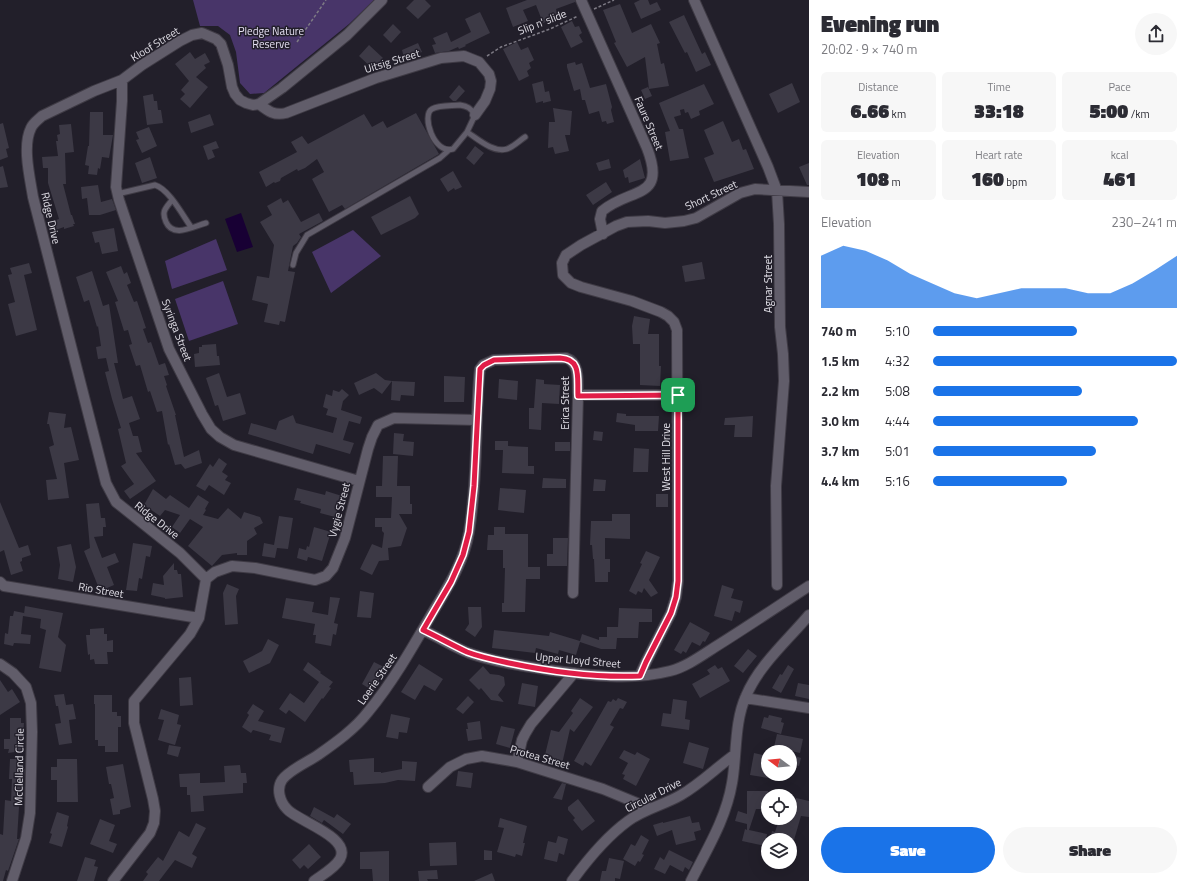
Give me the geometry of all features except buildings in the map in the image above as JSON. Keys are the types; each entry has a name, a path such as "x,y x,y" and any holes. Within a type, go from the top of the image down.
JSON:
{"street":[{"path":"259,104 282,88 346,35 382,0"},
{"name":"Faure Street","path":"581,0 647,148 653,170 653,177 649,186 602,212 600,219 603,234"},
{"name":"Agnar Street","path":"694,0 768,167 777,191 779,224 780,327 784,382 776,486 777,585"},
{"name":"Kloof Street","path":"28,142 31,128 42,116 94,91 122,80 142,65 180,41 192,35 202,33 216,39 221,44 235,94 240,100 246,103 253,105 259,104"},
{"name":"Uitsig Street","path":"259,104 272,113 281,114 376,78 441,58 464,56 479,62"},
{"path":"474,115 485,101 490,89 491,81 488,74 479,62"},
{"name":"Syringa Street","path":"122,80 122,101 116,180 117,194 169,349 202,414 211,429 220,437 234,445 359,481"},
{"name":"Ridge Drive","path":"28,142 28,164 35,204 106,483 116,502 180,553 206,579"},
{"name":"Short Street","path":"603,234 616,226 628,222 648,221 672,223 696,218 740,193 755,189 809,192"},
{"name":"West Hill Drive","path":"603,234 581,245 566,255 562,263 563,275 571,283 647,306 668,316 674,322 678,330 678,581 676,597 671,613 640,676"},
{"name":"Erica Street","path":"477,420 480,369 484,365 494,360 560,358 570,359 574,362 577,368 578,396 573,593"},
{"path":"578,396 678,395"},
{"name":"Vygie Street","path":"206,579 216,572 232,566 255,568 316,580 326,576 333,568 345,538 372,436 378,426 394,418 477,420"},
{"name":"Loerie Street","path":"314,881 340,860 342,855 341,849 339,844 332,838 287,810 281,800 279,788 287,775 318,754 360,721 393,680 451,582 463,555 469,532 474,486 477,420"},
{"path":"113,881 147,837 154,822 155,811 153,799 134,723 134,700 190,634 199,618 206,579"},
{"name":"Upper Lloyd Street","path":"423,630 468,652 528,667 616,677 640,676 670,671 690,663 754,624 809,586"},
{"name":"Rio Street","path":"1,587 199,618"},
{"path":"691,881 718,828 726,808 732,783 738,728 745,698 754,680 809,615"},
{"name":"McClelland Circle","path":"0,664 13,673 26,686 31,703 32,732 30,813 26,838 12,881"},
{"path":"517,762 524,734 574,673"},
{"path":"745,698 809,708"},
{"name":"Circular Drive","path":"572,881 595,852 612,834 629,820 650,808 671,801 680,796 696,786 734,755"},
{"name":"Protea Street","path":"428,786 450,767 466,759 482,756 517,762 603,789 650,808"}],"lane":[{"path":"293,265 296,253 307,235 440,158 448,150 453,149 467,132 474,115 469,108 460,105 436,107 427,114 427,121 436,143 442,148 448,150"},
{"path":"467,132 487,144 501,149 510,147 525,137"},
{"path":"117,194 156,185 162,188 191,227"},
{"path":"172,200 163,214 168,227 175,231 206,223"}],"path":[{"path":"297,42 326,0"},
{"name":"Slip n' slide","path":"479,62 501,47 550,29 614,0"}],"green space":[{"name":"Pledge Nature Reserve","path":"193,0 374,0 349,24 264,93 250,94 240,83 236,52 230,35 218,26 200,26"},
{"path":"353,230 381,256 331,293 312,252"},
{"path":"216,239 227,270 172,289 165,261"},
{"path":"223,281 238,324 189,341 175,299"}],"shaded area":[{"path":"241,213 253,247 237,252 225,219"}],"route":[{"path":"566,358 574,362 577,368 578,396 678,395 678,581 676,597 671,613 640,676 616,677 528,667 468,652 423,630 451,582 463,555 469,532 474,486 479,377 480,369 484,365 494,360 566,358"}]}
